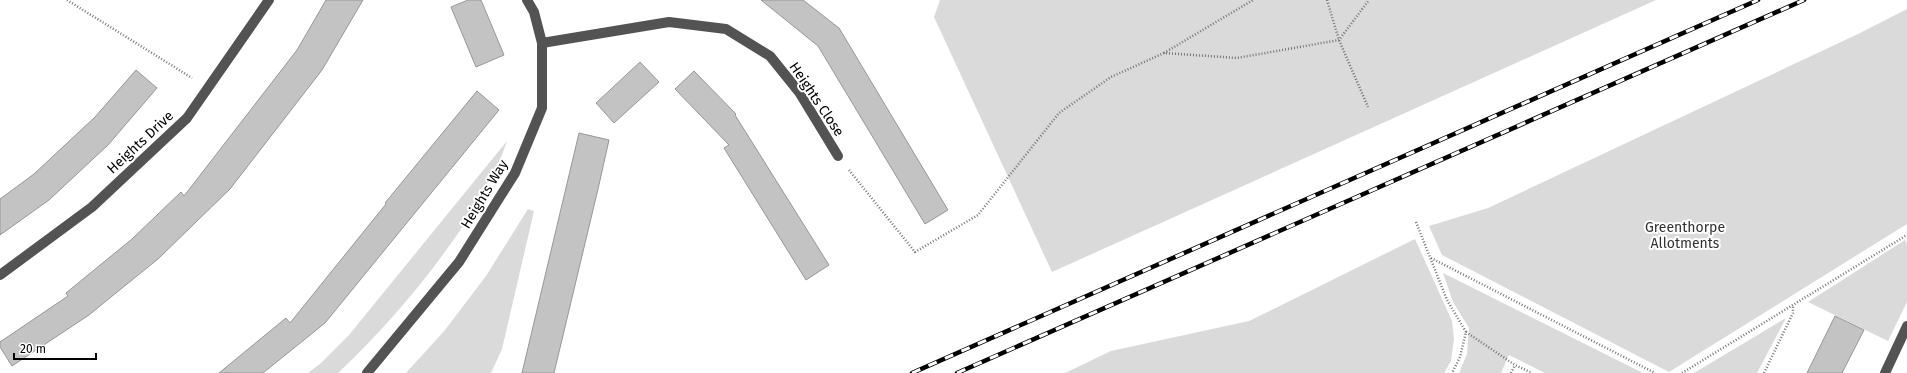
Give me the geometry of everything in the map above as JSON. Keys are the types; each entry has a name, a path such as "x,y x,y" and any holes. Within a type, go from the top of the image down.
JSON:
{"street":[{"name":"Heights Drive","path":"0,275 92,207 186,118 269,0"},
{"name":"Heights Way","path":"367,373 459,262 514,173 542,108 542,43 534,12 527,0"},
{"name":"Heights Close","path":"542,43 670,22 726,29 770,56 799,92 838,156"},
{"path":"1885,373 1907,326"}],"path":[{"path":"67,0 208,88"},
{"path":"838,156 916,252 978,215 1059,113 1111,77 1164,53 1253,0"},
{"path":"1327,0 1339,40 1368,108"},
{"path":"1164,53 1237,58 1339,40 1369,0"},
{"path":"1416,222 1432,258 1447,300 1466,332 1515,365 1532,373"},
{"path":"1682,373 1907,235"},
{"path":"1432,258 1655,373"},
{"path":"1764,373 1793,313 1793,305"},
{"path":"1452,373 1460,357 1466,332"},
{"path":"1511,373 1515,365"}],"green space":[{"path":"940,0 1656,0 1052,272 934,17"},
{"name":"Greenthorpe Allotments","path":"1907,9 1907,224 1669,372 1442,255 1429,226 1488,208 1858,34"},
{"path":"507,141 494,172 467,220 423,281 391,319 338,373 308,373 321,363 349,335"},
{"path":"528,209 534,211 502,349 491,373 406,373 445,330 486,276"},
{"path":"1415,239 1452,321 1454,339 1451,361 1444,373 1065,373 1111,351 1249,321"},
{"path":"1905,240 1907,244 1907,302 1888,341 1808,302"},
{"path":"1443,273 1643,373 1545,373 1509,355 1501,373 1459,373 1467,354 1469,328 1453,302"},
{"path":"1786,318 1757,373 1694,373"}],"building":[{"path":"326,0 363,0 322,70 230,189 158,259 89,315 12,366 0,347 0,342 68,296 66,293 132,239 181,192 184,196 297,50"},
{"path":"468,0 481,0 504,55 476,67 451,7"},
{"path":"761,0 803,0 839,28 948,210 925,224 818,46"},
{"path":"640,62 659,82 614,123 596,103"},
{"path":"136,70 157,88 108,145 49,200 0,235 0,199 34,174 95,117"},
{"path":"694,71 736,114 735,115 829,265 806,280 724,148 729,145 675,89"},
{"path":"477,91 499,110 325,323 263,373 219,373 286,318 290,323 386,204 385,203"},
{"path":"579,133 609,140 598,189 554,373 522,373"},
{"path":"1835,316 1864,330 1842,373 1807,373"}],"railway":[{"path":"912,373 1758,0"},
{"path":"957,373 1804,0"}]}
